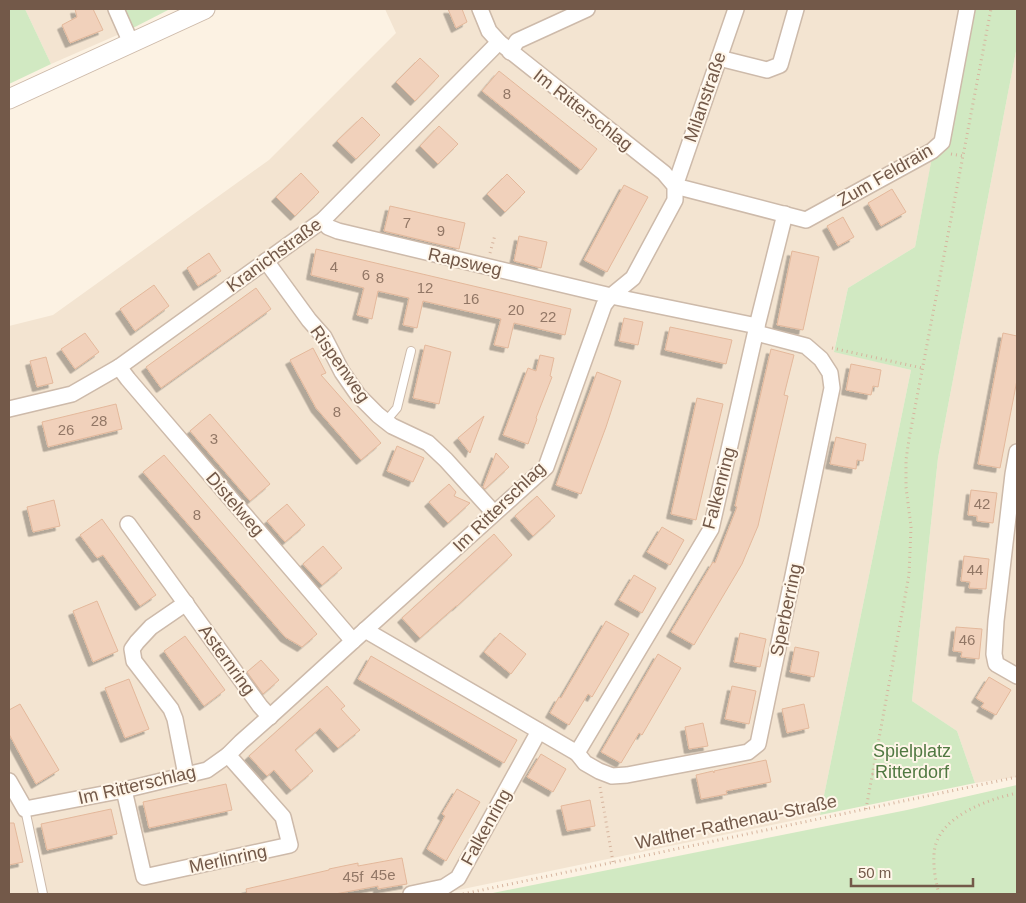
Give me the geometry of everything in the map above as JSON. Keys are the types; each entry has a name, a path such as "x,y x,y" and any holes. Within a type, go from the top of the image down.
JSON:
{"street":[{"path":"116,9 131,43"},
{"path":"9,99 205,9"},
{"name":"Im Ritterschlag","path":"25,809 124,790 207,770 228,755 546,467 604,305 611,296 633,278 675,200 675,186 664,173 504,47 489,30 480,9"},
{"name":"Kranichstraße","path":"9,409 72,394 119,367 322,220 504,47 588,9"},
{"name":"Milanstraße","path":"675,186 736,9"},
{"path":"719,58 767,70 780,65 796,9"},
{"name":"Zum Feldrain","path":"675,186 806,220 932,151 942,142 967,9"},
{"name":"Falkenring","path":"577,753 711,529 756,329 785,214"},
{"name":"Rapsweg","path":"322,220 328,227 338,232 611,296"},
{"name":"Rispenweg","path":"266,261 309,320 324,337 349,384 373,410 392,426 428,443 494,513"},
{"path":"611,296 756,329"},
{"name":"Sperberring","path":"577,753 585,763 612,776 628,775 748,752 758,744 832,388 830,373 821,359 806,346 756,329"},
{"name":"Distelweg","path":"119,367 153,409 353,640"},
{"path":"1017,452 996,621 994,654 996,664 1017,676"},
{"name":"Asternring","path":"128,524 260,706 270,717"},
{"path":"186,603 151,627 132,649 134,661 170,709 175,720 186,775"},
{"path":"365,630 577,753"},
{"name":"Falkenring","path":"411,894 444,887 458,878 539,732"},
{"name":"Merlinring","path":"124,790 144,877 290,845 283,817 228,755"},
{"path":"9,781 25,809"}],"lane":[{"path":"386,421 397,408 411,350"},
{"path":"25,809 43,894"}],"path":[{"path":"866,809 909,575 911,527 906,487 908,439 991,9"},
{"path":"945,153 963,156"},
{"path":"490,254 495,235"},
{"path":"843,350 922,368"},
{"path":"599,771 598,776 613,862"},
{"path":"872,774 884,777"},
{"name":"Walther-Rathenau-Straße","path":"460,894 1017,777"},
{"path":"939,894 934,855 936,843 941,832 960,814 982,804 1017,793"}],"shaded area":[{"path":"25,9 123,9 131,29 51,64"},
{"path":"385,9 974,9 932,158 915,247 848,288 834,351 911,370 820,815 439,894 9,894 9,326 53,315 269,160 396,33"},
{"path":"1017,46 1017,777 975,783 957,731 912,701 938,458"}],"green space":[{"path":"9,9 25,9 51,64 9,84"},
{"path":"123,9 170,9 131,29"},
{"name":"Spielplatz Ritterdorf","path":"974,9 1017,9 1017,46 938,458 912,701 957,731 975,783 820,815 911,370 834,352 848,288 915,247 932,157"},
{"path":"1017,785 1017,894 488,894 907,810"}],"building":[{"path":"75,9 93,9 103,30 70,43 62,25 77,17"},
{"path":"448,9 462,9 467,22 456,28"},
{"path":"420,58 439,76 415,101 396,82"},
{"path":"499,71 597,149 581,170 482,91"},
{"path":"362,117 380,135 356,159 337,141"},
{"path":"439,126 458,144 438,164 420,146"},
{"path":"301,173 319,192 295,216 276,197"},
{"path":"507,174 525,192 505,212 487,194"},
{"path":"624,185 648,197 607,272 584,260"},
{"path":"892,189 906,212 881,226 868,203"},
{"path":"390,206 465,223 459,249 384,231"},
{"path":"843,217 854,237 838,246 827,226"},
{"path":"519,236 547,242 541,268 514,261"},
{"path":"316,249 571,309 565,335 514,323 508,348 494,345 501,319 423,301 417,328 403,325 409,298 378,291 372,319 357,315 364,288 311,275"},
{"path":"792,251 819,257 803,330 777,325"},
{"path":"209,253 221,271 198,286 187,268"},
{"path":"154,285 169,306 135,331 120,309"},
{"path":"256,288 271,309 161,388 146,367"},
{"path":"624,318 643,322 638,345 619,341"},
{"path":"670,327 732,340 726,364 665,350"},
{"path":"85,333 99,352 75,369 61,349"},
{"path":"1003,333 1017,336 1017,380 1000,468 978,464"},
{"path":"425,345 451,352 439,404 413,398"},
{"path":"313,348 326,373 321,375 381,443 361,460 316,408 290,360"},
{"path":"771,349 794,355 784,395 788,396 758,526 742,564 694,645 671,632 713,562 715,563 737,507 735,506"},
{"path":"540,355 554,358 550,376 552,377 528,444 503,435 528,368 536,371"},
{"path":"46,357 53,383 37,387 30,361"},
{"path":"851,364 881,370 878,387 873,386 871,395 846,390"},
{"path":"597,372 621,381 581,494 556,485"},
{"path":"697,398 723,404 696,520 671,514"},
{"path":"116,404 122,429 48,447 42,422"},
{"path":"210,414 270,484 250,501 190,431"},
{"path":"484,416 474,442 470,453 458,438"},
{"path":"836,437 866,444 863,461 857,460 856,469 830,464"},
{"path":"397,446 424,458 413,482 387,471"},
{"path":"496,453 509,467 485,489 483,487"},
{"path":"164,455 317,634 302,647 285,637 143,472"},
{"path":"449,484 456,492 454,496 470,503 448,523 429,502"},
{"path":"971,490 997,493 993,523 977,521 977,516 968,515"},
{"path":"537,496 555,516 533,536 515,516"},
{"path":"54,500 60,526 33,532 27,507"},
{"path":"287,504 305,525 285,542 267,521"},
{"path":"102,519 156,595 140,606 103,555 97,558 80,535"},
{"path":"662,527 684,540 670,565 647,552"},
{"path":"494,534 512,555 420,638 402,618"},
{"path":"323,546 342,568 322,585 303,564"},
{"path":"964,556 989,559 986,589 969,588 970,582 961,581"},
{"path":"634,575 656,588 642,613 619,600"},
{"path":"97,601 118,651 93,662 73,611"},
{"path":"606,621 629,634 592,697 588,694 569,725 550,713 559,697 561,698"},
{"path":"956,627 982,629 979,659 961,657 962,652 953,651"},
{"path":"500,633 526,654 511,674 484,652"},
{"path":"740,633 766,639 760,667 734,662"},
{"path":"185,636 225,690 204,706 164,651"},
{"path":"795,647 819,652 814,677 790,672"},
{"path":"658,654 681,668 642,735 639,733 621,763 601,752"},
{"path":"371,656 517,740 504,763 358,679"},
{"path":"261,660 279,680 263,694 247,672"},
{"path":"989,677 1011,690 996,715 981,707 984,703 976,698"},
{"path":"129,679 149,729 125,738 105,688"},
{"path":"327,686 345,706 341,709 360,730 338,748 320,728 313,734 295,750 313,771 291,790 274,770 267,776 249,756"},
{"path":"732,686 756,691 749,724 725,719"},
{"path":"20,704 59,770 36,784 9,734 9,710"},
{"path":"804,704 809,728 787,733 782,709"},
{"path":"703,723 708,746 689,749 685,727"},
{"path":"541,754 566,769 553,792 527,777"},
{"path":"766,760 771,782 726,791 727,794 701,799 696,775 713,771 714,773 714,771"},
{"path":"226,784 232,810 149,828 143,802"},
{"path":"457,789 480,802 446,861 427,849 445,816 442,814"},
{"path":"590,800 595,826 567,831 561,806"},
{"path":"111,809 117,834 47,850 41,824"},
{"path":"9,823 14,823 23,862 9,865"},
{"path":"402,858 407,884 378,889 378,886 335,894 247,894 246,889 329,869 358,863 358,866"}]}
